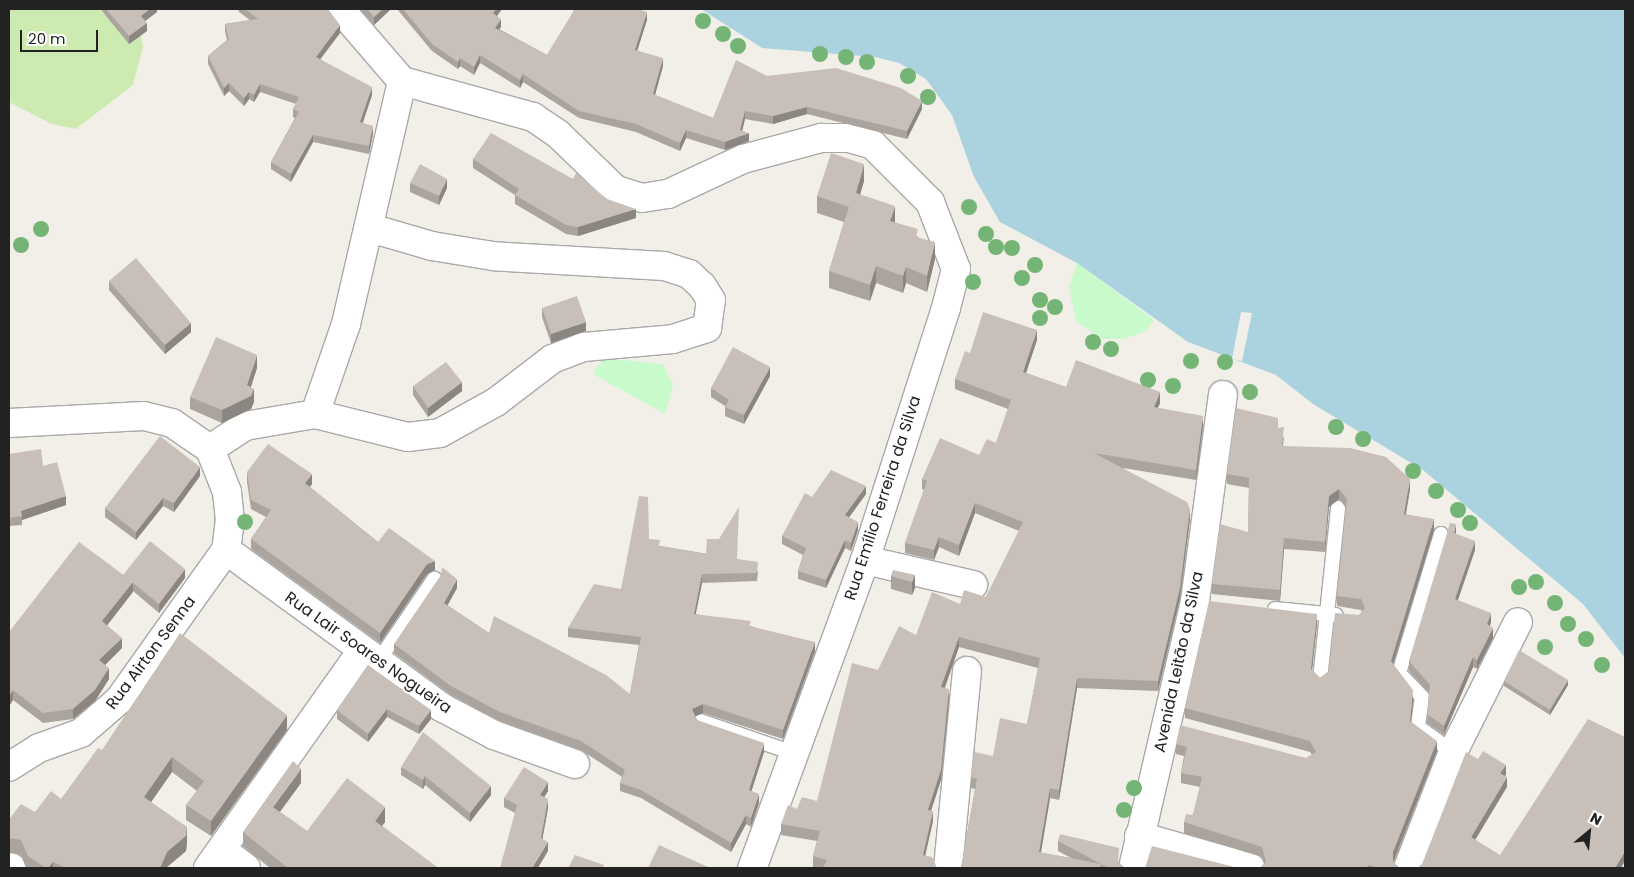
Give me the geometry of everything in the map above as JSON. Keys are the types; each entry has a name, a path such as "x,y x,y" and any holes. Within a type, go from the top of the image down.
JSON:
{"street":[{"path":"315,414 346,324 381,189 402,81 340,9"},
{"name":"Rua Emílio Ferreira da Silva","path":"402,81 533,117 558,134 616,190 642,198 668,194 743,159 821,138 874,144 930,202 956,269 865,560 796,754 752,868"},
{"path":"210,449 245,426 315,414 408,437 440,433 489,407 552,359 584,347 673,338 707,328 711,300 702,286 689,274 664,266 493,256 432,246 370,228"},
{"name":"Avenida Leitão da Silva","path":"1133,868 1139,836 1174,725 1204,602 1223,395"},
{"path":"9,423 144,416 172,423 210,449 227,492 230,519 226,550"},
{"name":"Rua Lair Soares Nogueira","path":"226,550 369,658 494,734 575,764"},
{"name":"Rua Airton Senna","path":"9,766 39,748 81,733 101,718 125,692 226,550"},
{"path":"865,560 973,585"},
{"path":"1408,868 1453,752 1518,622"},
{"path":"246,868 215,859 369,658"},
{"path":"948,868 968,671"},
{"path":"1139,836 1249,868"}],"lane":[{"path":"1320,680 1338,508"},
{"path":"1440,534 1399,673 1422,697 1418,728 1453,752"},
{"path":"369,658 434,579"},
{"path":"1261,608 1356,617"},
{"path":"700,720 796,754"}],"green space":[{"path":"9,9 128,9 139,24 143,47 133,85 76,129 52,124 9,102"},
{"path":"1077,263 1154,320 1146,331 1124,339 1103,339 1076,322 1069,287"},
{"path":"603,358 663,364 673,385 665,414 593,374"}],"water":[{"path":"701,9 1625,9 1625,658 1583,604 1423,470 1313,404 1276,375 1188,342 1077,263 1000,222 974,177 952,115 926,79 899,63 875,57 762,48"}],"pier":[{"path":"1241,312 1252,313 1242,361 1232,359"}],"building":[{"path":"106,9 150,9 141,16 147,23 129,36"},
{"path":"245,9 328,9 340,25 316,57 372,87 360,122 373,126 369,146 313,135 291,174 271,162 299,112 293,109 299,97 260,84 254,95 249,92 244,98 229,83 224,88 208,56 229,39 225,24 258,19"},
{"path":"367,9 383,9 374,17"},
{"path":"403,9 496,9 493,13 501,19 495,28 547,55 575,9 638,9 647,12 635,50 663,58 653,94 713,118 736,60 767,76 836,68 901,88 922,101 907,131 807,107 773,116 745,111 740,130 749,133 725,142 686,130 680,143 636,124 579,111 523,74 520,80 480,55 474,67 460,58 458,62 432,44"},
{"path":"491,133 573,179 576,173 607,199 636,209 578,227 566,225 515,195 519,189 473,159"},
{"path":"831,153 864,164 856,193 895,206 890,221 918,229 916,237 935,242 927,276 906,267 903,276 876,266 870,285 829,271 849,207 817,196"},
{"path":"420,164 447,179 439,196 410,183"},
{"path":"136,258 191,323 165,345 109,281"},
{"path":"577,296 586,322 551,334 542,308"},
{"path":"983,312 1037,330 1023,372 1066,387 1076,360 1160,392 1154,407 1203,416 1196,470 1094,453 1187,502 1190,509 1180,588 1158,681 1077,678 1059,790 1050,788 1039,852 1101,864 1100,868 961,868 977,779 971,777 974,752 993,756 1000,718 1027,724 1040,658 959,637 941,687 949,689 941,770 928,810 933,811 923,855 932,857 937,868 823,868 827,860 813,856 820,831 781,824 788,805 797,809 802,797 817,801 852,663 878,670 899,626 916,635 932,592 960,604 964,590 986,597 1023,522 975,503 959,545 939,537 934,550 905,543 927,481 922,479 940,438 979,455 987,439 996,443 1011,400 955,379 965,351 970,353"},
{"path":"216,337 257,355 247,385 254,389 251,396 222,410 190,397"},
{"path":"733,347 770,367 744,415 725,407 729,400 711,388"},
{"path":"446,362 462,382 428,408 413,386"},
{"path":"1236,408 1278,418 1278,428 1284,427 1282,446 1350,448 1386,457 1410,479 1404,514 1434,519 1391,661 1413,690 1410,721 1437,741 1393,852 1393,861 1399,868 1379,868 1368,865 1367,868 1260,868 1266,862 1262,847 1184,822 1186,814 1193,815 1202,777 1181,773 1187,747 1176,744 1180,725 1306,758 1316,752 1310,741 1185,708 1209,601 1317,614 1311,669 1320,678 1329,671 1335,613 1359,615 1365,608 1361,599 1337,596 1347,499 1339,489 1329,496 1325,542 1284,538 1280,590 1212,584 1220,524 1248,532 1249,478 1227,474"},
{"path":"160,436 200,467 174,503 163,498 136,532 105,508"},
{"path":"268,444 312,474 305,483 378,542 389,528 435,561 427,564 380,633 251,539 271,510 251,500 247,472"},
{"path":"41,449 43,466 57,462 66,496 21,511 22,516 9,518 9,454"},
{"path":"831,470 866,486 845,515 858,522 851,543 845,540 826,580 798,571 806,548 782,536 805,493 812,497"},
{"path":"639,496 648,497 649,539 660,540 659,546 706,554 707,539 719,539 739,507 737,559 758,562 757,573 702,574 694,614 751,621 749,626 815,642 783,730 703,704 692,709 697,720 764,743 749,790 759,794 751,818 746,815 731,843 641,790 620,783 625,770 581,741 500,712 451,686 394,644 441,575 442,567 457,579 444,603 489,633 494,616 606,675 630,694 641,637 568,628 594,584 621,589"},
{"path":"1450,523 1456,524 1454,533 1475,541 1455,599 1491,613 1487,624 1493,628 1477,660 1473,657 1444,726 1427,714 1430,685 1409,661"},
{"path":"150,541 185,569 159,604 123,575"},
{"path":"79,542 133,582 102,621 122,638 99,660 109,668 95,690 73,709 43,713 13,690 9,696 9,632"},
{"path":"893,570 915,575 912,582 891,576"},
{"path":"180,633 287,715 211,821 186,805 204,781 172,757 144,797 187,827 186,836 167,852 160,868 66,868 53,862 46,868 28,856 21,840 9,838 9,817 21,804 35,812 51,791 61,799 98,748 102,750"},
{"path":"1519,650 1568,680 1550,710 1504,681"},
{"path":"368,665 431,710 419,726 387,709 368,734 337,710"},
{"path":"1588,719 1625,737 1625,851 1615,868 1417,868 1422,864 1466,752 1478,759 1483,751 1506,765 1500,773 1507,777 1471,837 1500,855"},
{"path":"423,732 491,786 470,813 425,776 423,780 401,767"},
{"path":"293,761 301,769 273,807 307,831 347,778 385,807 375,821 438,868 288,868 243,832"},
{"path":"524,767 548,782 540,795 548,799 541,838 548,842 532,868 500,868 517,805 504,798"},
{"path":"1060,834 1119,848 1118,863 1125,868 1109,868 1058,841"},
{"path":"659,845 708,867 648,868"},
{"path":"1152,846 1238,868 1145,868"},
{"path":"575,855 604,865 603,868 568,868"}]}
